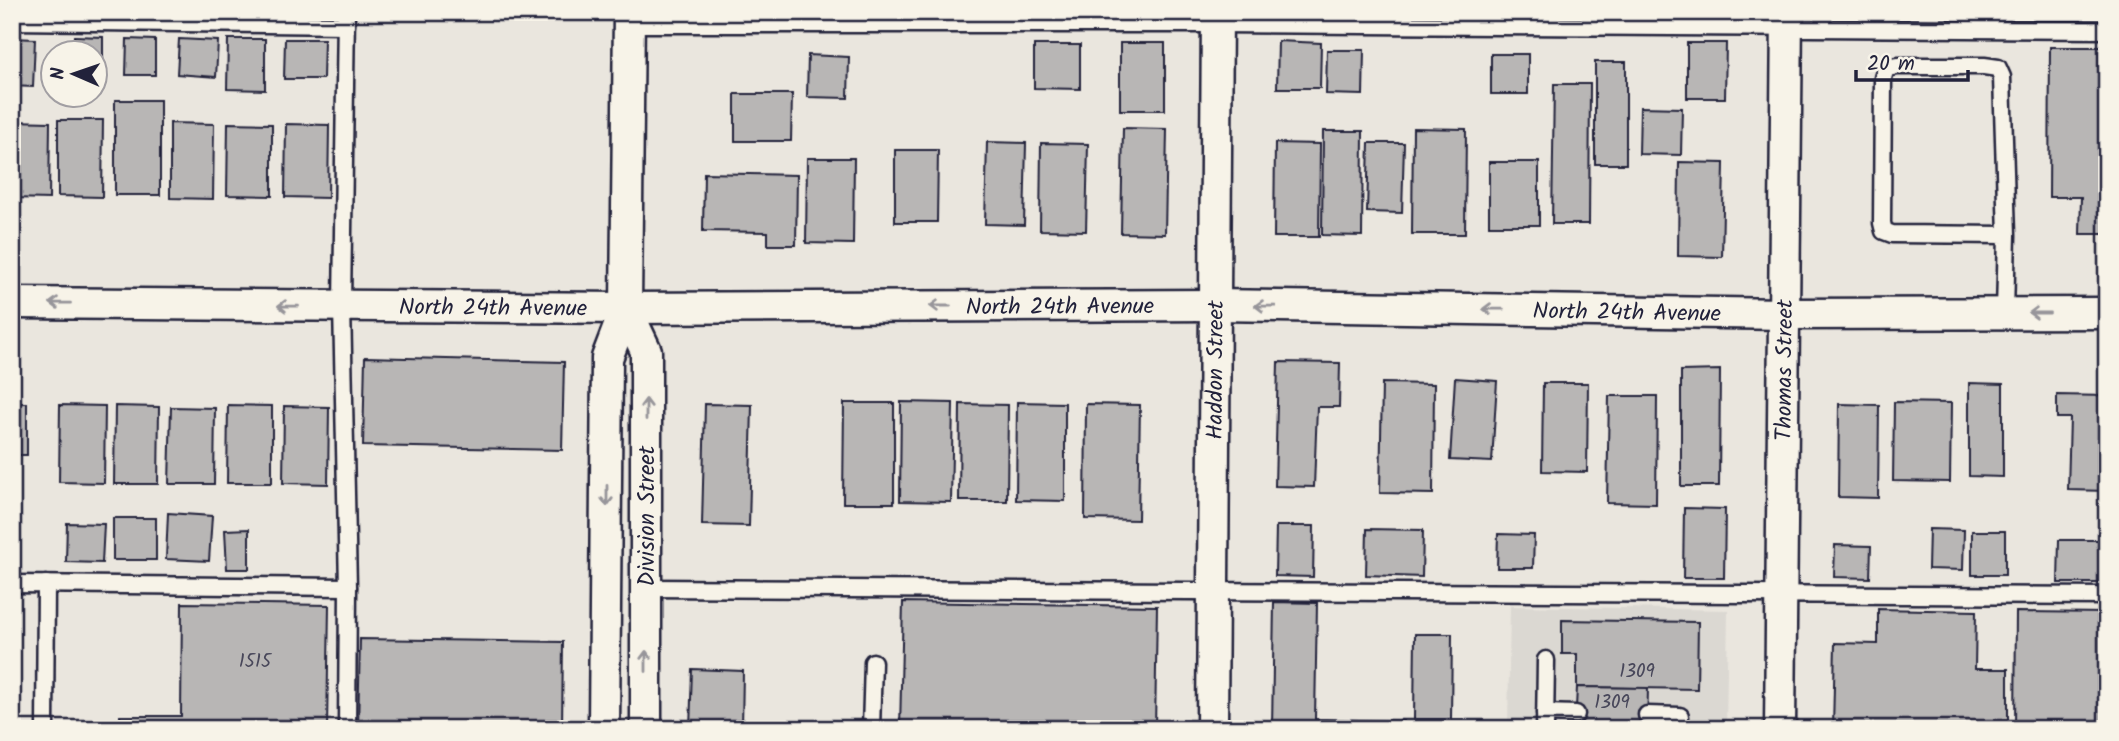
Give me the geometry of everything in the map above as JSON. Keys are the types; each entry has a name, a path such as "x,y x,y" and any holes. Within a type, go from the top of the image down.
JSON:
{"street":[{"name":"Division Street","path":"604,729 607,358 626,308 629,18"},
{"name":"Haddon Street","path":"1212,729 1217,18"},
{"name":"Thomas Street","path":"1780,729 1787,20"},
{"name":"North 24th Avenue","path":"12,303 626,308 1215,305 1785,314 2107,313"},
{"name":"Division Street","path":"626,308 646,351 646,729"}],"lane":[{"path":"12,21 346,18 342,306 348,587 347,729"},
{"path":"629,18 1787,20 2107,30"},
{"path":"2005,312 2007,235 2002,77 1998,68 1886,68 1883,78 1884,230 1892,234 2007,235"},
{"path":"12,584 348,587"},
{"path":"45,729 47,584"},
{"path":"646,588 2107,596"},
{"path":"1545,660 1545,721 1576,714"},
{"path":"871,729 873,662"},
{"path":"1647,715 1680,716 1679,729"}],"shaded area":[{"path":"1510,606 1728,610 1726,729 1508,729"}],"building":[{"path":"1163,12 1163,16 1078,14"},
{"path":"1634,12 1674,12 1673,22 1633,19"},
{"path":"1682,12 1722,12 1722,19 1682,19"},
{"path":"74,36 103,37 103,38"},
{"path":"12,38 35,39 33,87 12,86"},
{"path":"127,39 155,40 155,75 126,75"},
{"path":"179,39 218,41 216,77 177,74"},
{"path":"228,39 265,39 265,90 227,89"},
{"path":"285,39 324,39 323,79 284,79"},
{"path":"1278,41 1321,43 1320,88 1277,88"},
{"path":"1120,43 1165,43 1165,110 1120,110"},
{"path":"1687,43 1726,43 1725,98 1687,98"},
{"path":"1034,45 1080,45 1080,89 1034,88"},
{"path":"2050,47 2107,47 2107,234 2080,234 2081,197 2049,197"},
{"path":"1327,50 1364,50 1363,95 1326,94"},
{"path":"1491,54 1528,54 1528,94 1491,94"},
{"path":"808,55 849,57 848,98 807,97"},
{"path":"1595,62 1626,62 1626,164 1595,164"},
{"path":"1554,84 1590,84 1589,224 1552,224"},
{"path":"735,94 792,94 791,141 735,141"},
{"path":"115,100 160,100 160,195 115,195"},
{"path":"1640,107 1682,108 1681,155 1639,154"},
{"path":"58,120 103,120 102,197 58,196"},
{"path":"12,121 50,122 49,199 12,198"},
{"path":"170,123 214,124 213,199 170,198"},
{"path":"228,123 272,124 272,196 227,195"},
{"path":"286,124 329,125 328,198 285,197"},
{"path":"1123,128 1167,129 1165,234 1121,233"},
{"path":"1413,128 1466,129 1465,234 1412,234"},
{"path":"1323,131 1363,131 1362,236 1322,235"},
{"path":"987,142 1026,143 1024,225 985,224"},
{"path":"1041,143 1088,144 1086,231 1040,230"},
{"path":"1275,143 1320,144 1319,237 1274,237"},
{"path":"1369,143 1404,143 1402,213 1367,212"},
{"path":"895,150 938,150 937,222 895,222"},
{"path":"807,158 854,158 853,244 806,243"},
{"path":"1489,162 1539,162 1539,225 1489,225"},
{"path":"1679,162 1724,163 1722,257 1678,256"},
{"path":"704,173 797,175 796,245 768,245 768,232 703,231"},
{"path":"365,357 564,362 562,450 363,446"},
{"path":"1278,362 1340,363 1339,407 1317,407 1314,487 1275,486"},
{"path":"1720,370 1719,486 1681,486 1681,371"},
{"path":"1455,378 1497,381 1492,462 1450,460"},
{"path":"1382,383 1434,384 1433,494 1380,493"},
{"path":"1543,383 1588,383 1587,472 1542,471"},
{"path":"1969,383 2003,384 2003,477 1969,476"},
{"path":"2057,395 2107,396 2107,491 2068,490 2070,418 2057,418"},
{"path":"1609,396 1657,396 1656,504 1607,503"},
{"path":"901,402 953,403 951,502 900,501"},
{"path":"1017,402 1065,403 1065,501 1016,500"},
{"path":"1894,402 1951,403 1950,482 1893,481"},
{"path":"12,403 27,403 27,455 12,455"},
{"path":"844,403 894,403 894,503 843,503"},
{"path":"705,404 752,405 749,526 702,525"},
{"path":"960,404 1008,405 1007,501 959,501"},
{"path":"1086,404 1140,405 1138,520 1085,519"},
{"path":"1839,404 1879,405 1878,498 1838,497"},
{"path":"60,405 105,406 104,483 59,482"},
{"path":"228,405 272,406 272,483 227,483"},
{"path":"115,406 159,407 158,484 114,484"},
{"path":"284,406 329,407 328,484 283,483"},
{"path":"171,407 215,408 214,484 169,484"},
{"path":"1684,508 1725,509 1724,578 1683,578"},
{"path":"168,513 212,516 209,561 166,559"},
{"path":"113,518 156,518 156,560 113,560"},
{"path":"67,523 104,524 102,563 66,562"},
{"path":"1276,526 1314,526 1313,577 1275,576"},
{"path":"249,529 249,569 227,569 225,530"},
{"path":"1367,529 1423,530 1422,577 1366,575"},
{"path":"1929,529 1964,530 1963,570 1928,569"},
{"path":"1972,531 2005,531 2005,575 1972,575"},
{"path":"1498,534 1534,535 1533,568 1497,568"},
{"path":"2059,540 2107,540 2107,583 2058,583"},
{"path":"1835,545 1871,546 1870,578 1834,577"},
{"path":"903,602 1157,606 1155,729 900,729"},
{"path":"1274,602 1317,603 1315,719 1403,721 1403,729 1272,729"},
{"path":"182,603 329,605 327,729 120,729 120,716 181,716"},
{"path":"1878,609 1976,611 1975,669 2008,669 2008,729 1833,729 1835,643 1878,644"},
{"path":"2016,612 2107,613 2107,729 2015,729"},
{"path":"1562,620 1698,622 1697,689 1577,687 1577,654 1562,654"},
{"path":"1415,634 1452,634 1451,719 1414,719"},
{"path":"360,639 563,642 562,729 358,729"},
{"path":"692,669 743,671 742,729 690,729"},
{"path":"1577,687 1648,688 1647,729 1575,729"}]}
